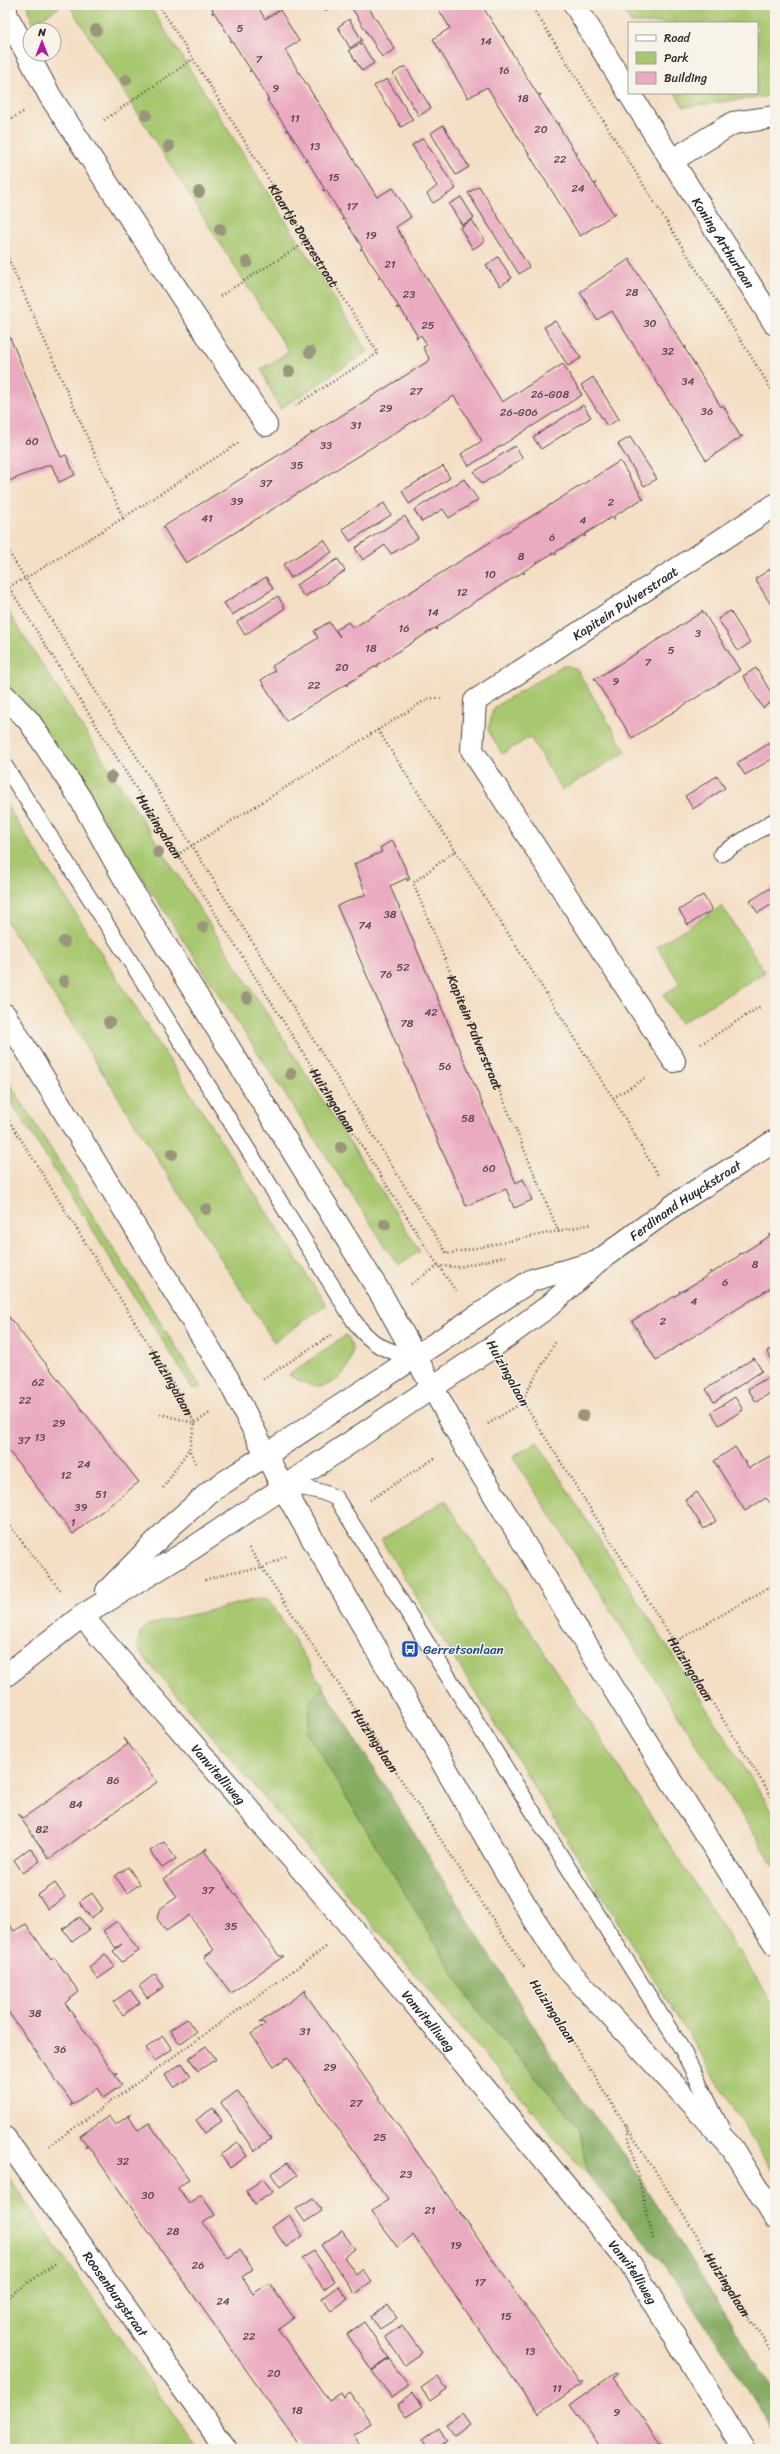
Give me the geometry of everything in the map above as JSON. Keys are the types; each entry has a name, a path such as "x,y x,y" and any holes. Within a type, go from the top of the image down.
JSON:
{"street":[{"path":"6,5 6,14 47,89 266,425"},
{"name":"Koning Arthurlaan","path":"575,5 628,91"},
{"name":"Koning Arthurlaan","path":"630,94 775,324"},
{"path":"671,161 733,123 775,117"},
{"name":"Kapitein Pulverstraat","path":"475,701 775,505"},
{"path":"5,696 29,721 80,798 123,876 385,1301 431,1389 461,1441 620,1700 775,1944"},
{"path":"475,701 472,750 674,1061"},
{"path":"5,1015 237,1396 283,1488 314,1538 524,1903 562,1963 732,2148 775,2218"},
{"name":"Ferdinand Huyckstraat","path":"82,1616 283,1488 494,1346 549,1306 597,1262 677,1203 775,1141"},
{"name":"Ferdinand Huyckstraat","path":"82,1616 171,1526 211,1491 532,1280 597,1262"},
{"path":"5,1676 82,1616"},
{"name":"Vanvitelliweg","path":"82,1616 352,1928 631,2265 743,2449"},
{"name":"Roosenburgstraat","path":"5,2138 226,2449"}],"lane":[{"path":"5,766 157,1003 354,1321 365,1336 382,1349 414,1357"},
{"path":"721,854 775,820"},
{"path":"283,1488 304,1487 322,1491 336,1498 348,1515 426,1644 682,2050 732,2148"}],"path":[{"name":"Klaartje Donzestraat","path":"8,586 26,578 123,518 378,353 159,5"},
{"path":"532,5 775,395"},
{"path":"78,138 193,59"},
{"path":"192,313 308,241"},
{"path":"5,251 123,518"},
{"path":"5,546 192,847"},
{"name":"Huizingalaan","path":"5,582 438,1266 475,1317"},
{"path":"177,855 429,698 475,701"},
{"path":"378,730 613,1098 659,1178 677,1203"},
{"name":"Kapitein Pulverstraat","path":"192,847 447,1254 559,1233 413,883 456,850"},
{"name":"Huizingalaan","path":"5,1114 167,1373 195,1423 189,1449 211,1491"},
{"path":"385,1301 438,1266"},
{"path":"160,1414 195,1423 354,1321"},
{"name":"Huizingalaan","path":"494,1346 523,1402 673,1643 775,1802"},
{"path":"348,1515 523,1402"},
{"path":"5,1520 82,1616"},
{"name":"Huizingalaan","path":"231,1522 263,1568 526,1969"},
{"path":"263,1568 314,1538"},
{"path":"673,1643 775,1584"},
{"path":"24,2164 352,1928"},
{"name":"Huizingalaan","path":"530,1976 626,2123 775,2358"},
{"path":"626,2123 632,2159 654,2243"},
{"path":"5,2299 82,2246"}],"green space":[{"path":"28,5 63,5 35,22 32,22"},
{"path":"69,5 149,5 368,351 280,409 261,369 289,352"},
{"path":"620,5 775,5 775,95 684,107 676,94 758,94 758,22 630,22"},
{"path":"5,607 420,1251 398,1265 36,717 5,682"},
{"path":"562,666 569,666 577,670 626,752 562,790 530,737 502,754 488,730 493,710 499,704"},
{"path":"5,803 326,1305 274,1342 5,919"},
{"path":"722,906 765,972 681,1023 663,995 680,984 657,946"},
{"path":"5,1076 201,1387 193,1389 5,1092"},
{"path":"346,1335 351,1342 351,1359 347,1368 334,1381 327,1385 318,1386 302,1382 289,1375"},
{"path":"537,1442 775,1816 775,1867 513,1457"},
{"path":"445,1500 775,2007 775,2175 381,1540"},
{"path":"258,1599 268,1600 275,1609 323,1687 310,1701 308,1734 473,2005 579,2127 588,2176 142,1655 137,1644 141,1631 148,1625"},
{"path":"323,1687 571,2086 623,2152 775,2393 775,2432 674,2277 588,2176 579,2127 473,2005 308,1734 310,1701"},
{"path":"5,2175 7,2175 197,2449 5,2449"}],"building":[{"path":"210,5 257,5 265,19 280,10 299,41 285,50 377,197 393,188 411,217 396,227 502,402 563,364 582,395 469,466 461,454 482,441 454,396 186,563 163,527 252,472 252,469 253,471 311,435 311,432 312,434 430,360 423,347 427,345 421,335 416,339 417,335 400,308 396,308 399,307 381,278 378,278 380,276 362,249 360,250 362,247 344,219 342,220 343,218 326,190 323,191 324,188 307,160 305,161 306,158 288,130 286,131 287,129 267,100 269,100 252,71 249,71 251,70 232,41 230,42 231,39 214,12 212,14 213,10"},
{"path":"321,5 335,5 325,11"},
{"path":"350,5 367,5 395,49 382,57"},
{"path":"436,5 485,6 484,9 502,37 504,36 503,38 520,66 523,66 521,68 538,95 541,94 539,97 557,124 559,123 558,125 576,154 577,152 576,156 594,184 597,183 595,185 613,213 616,213 580,236 487,87 468,98 433,39 450,28"},
{"path":"349,19 362,40 350,48 338,27"},
{"path":"361,43 374,63 362,71 349,50"},
{"path":"405,66 431,108 419,116 393,74"},
{"path":"387,79 413,120 401,127 374,86"},
{"path":"443,125 469,167 456,175 431,133"},
{"path":"423,138 456,189 433,203 427,194 437,186 412,145"},
{"path":"479,186 529,267 519,274 468,193"},
{"path":"461,197 474,218 462,225 449,204"},
{"path":"472,220 485,241 473,249 460,228"},
{"path":"498,257 512,278 500,286 486,265"},
{"path":"631,258 630,261 685,348 686,346 685,349 721,407 723,405 740,436 743,436 706,460 612,311 597,320 580,292"},
{"path":"555,321 581,358 568,366 544,327"},
{"path":"5,326 61,457 66,455 75,475 59,482 51,464 9,481 5,471"},
{"path":"593,377 619,419 607,426 581,385"},
{"path":"583,405 591,417 541,449 533,437"},
{"path":"630,437 657,479 644,486 618,444"},
{"path":"515,446 523,458 482,484 474,472"},
{"path":"620,461 644,500 642,499 614,516 614,520 612,517 585,534 585,537 583,535 556,552 556,555 553,553 524,571 524,574 523,572 465,608 436,628 437,630 435,628 377,665 378,667 376,666 347,684 347,686 346,684 286,721 261,680 275,671 272,666 318,638 314,631 329,622 340,637 336,630 348,622 353,628"},
{"path":"443,466 450,478 409,504 402,491"},
{"path":"464,479 478,500 449,518 443,509 422,522 414,510"},
{"path":"384,503 391,515 350,541 342,529"},
{"path":"405,516 418,538 391,554 385,545 363,560 355,548"},
{"path":"324,540 332,552 291,578 283,565"},
{"path":"338,559 345,571 304,597 296,585"},
{"path":"775,566 775,607 773,608 755,579"},
{"path":"266,577 273,589 232,615 224,603"},
{"path":"278,596 285,608 245,635 237,622"},
{"path":"702,610 740,670 632,738 594,678 597,678 702,612"},
{"path":"730,611 750,643 738,651 718,619"},
{"path":"756,668 775,699 763,708 743,676"},
{"path":"770,743 775,752 775,757 745,775 737,763"},
{"path":"717,776 725,788 693,809 685,796"},
{"path":"393,841 410,879 407,881 407,878 390,886 516,1183 523,1179 532,1200 514,1208 506,1189 466,1206 337,906 366,894 354,864 382,852 380,848"},
{"path":"775,885 775,902 758,913 750,901"},
{"path":"703,895 712,910 688,925 679,910"},
{"path":"775,1233 775,1285 656,1360 632,1321 680,1293 679,1291 681,1292 710,1274 710,1271 712,1273 739,1256 740,1253 741,1254 770,1236 769,1235"},
{"path":"5,1312 139,1482 73,1534 5,1446"},
{"path":"775,1346 775,1365 767,1351"},
{"path":"754,1358 762,1371 714,1402 706,1389"},
{"path":"772,1375 775,1379 775,1390 756,1402 748,1389"},
{"path":"735,1397 743,1410 719,1425 711,1412"},
{"path":"735,1447 749,1468 775,1453 774,1507 766,1498 745,1511 714,1461"},
{"path":"697,1492 716,1521 704,1529 685,1500"},
{"path":"124,1738 157,1782 49,1859 18,1814 23,1818 128,1744"},
{"path":"164,1842 176,1859 162,1868 150,1851"},
{"path":"30,1848 40,1861 23,1873 14,1860"},
{"path":"207,1848 205,1852 279,1956 284,1956 231,1993 204,1957 214,1950 190,1915 166,1931 157,1918 160,1909 177,1897 164,1879"},
{"path":"128,1867 140,1884 127,1893 115,1876"},
{"path":"55,1883 65,1897 48,1909 38,1895"},
{"path":"92,1893 103,1909 91,1918 79,1902"},
{"path":"80,1917 89,1930 72,1942 63,1929"},
{"path":"5,1918 14,1931 26,1924 51,1960 54,1957 79,1992 65,2003 114,2073 118,2073 115,2075 122,2085 103,2098 97,2088 70,2106 72,2103 5,2007"},
{"path":"117,1921 139,1951 122,1962 113,1951 122,1944 116,1948 103,1931"},
{"path":"105,1954 115,1967 98,1979 89,1967"},
{"path":"155,1974 164,1987 147,1998 139,1986"},
{"path":"130,1990 140,2003 123,2015 113,2002"},
{"path":"306,1990 305,1993 555,2348 580,2383 582,2381 583,2383 538,2414 413,2235 397,2247 371,2211 388,2200 288,2057 274,2066 251,2034 265,2024 263,2022 259,2023"},
{"path":"187,2019 196,2032 180,2044 170,2030"},
{"path":"163,2036 172,2049 155,2061 146,2048"},
{"path":"206,2046 216,2059 198,2071 189,2058"},
{"path":"182,2063 191,2076 174,2088 165,2075"},
{"path":"237,2091 271,2139 254,2151 221,2103"},
{"path":"213,2108 222,2121 205,2133 196,2120"},
{"path":"131,2114 128,2117 138,2130 149,2123 189,2179 178,2188 189,2203 201,2195 215,2215 203,2223 228,2258 240,2250 253,2269 242,2277 253,2294 269,2283 294,2318 278,2329 329,2401 341,2393 344,2398 350,2393 371,2423 353,2435 362,2449 302,2449 88,2146 85,2148 87,2145 80,2136 109,2116 115,2125"},
{"path":"238,2143 247,2156 230,2168 221,2155"},
{"path":"287,2163 297,2175 280,2187 271,2174"},
{"path":"263,2179 273,2192 255,2204 246,2191"},
{"path":"313,2198 322,2211 305,2222 296,2209"},
{"path":"289,2215 303,2236 286,2247 272,2227"},
{"path":"342,2231 355,2249 344,2257 356,2274 362,2269 372,2282 355,2294 321,2245"},
{"path":"314,2251 335,2281 324,2289 302,2258"},
{"path":"338,2286 348,2299 331,2311 322,2298"},
{"path":"388,2305 397,2318 380,2329 371,2317"},
{"path":"364,2322 389,2358 372,2370 347,2334"},
{"path":"402,2325 422,2353 405,2365 385,2337"},
{"path":"389,2359 409,2386 392,2398 372,2371"},
{"path":"615,2373 617,2374 613,2378 665,2449 602,2449 570,2405"},
{"path":"438,2376 447,2389 430,2401 421,2388"},
{"path":"413,2393 423,2406 406,2417 397,2405"},
{"path":"462,2413 470,2425 455,2436 446,2424"},
{"path":"439,2428 447,2441 436,2449 428,2449 422,2440"}],"place":[{"name":"Gerretsonlaan","path":"410,1649"}]}
